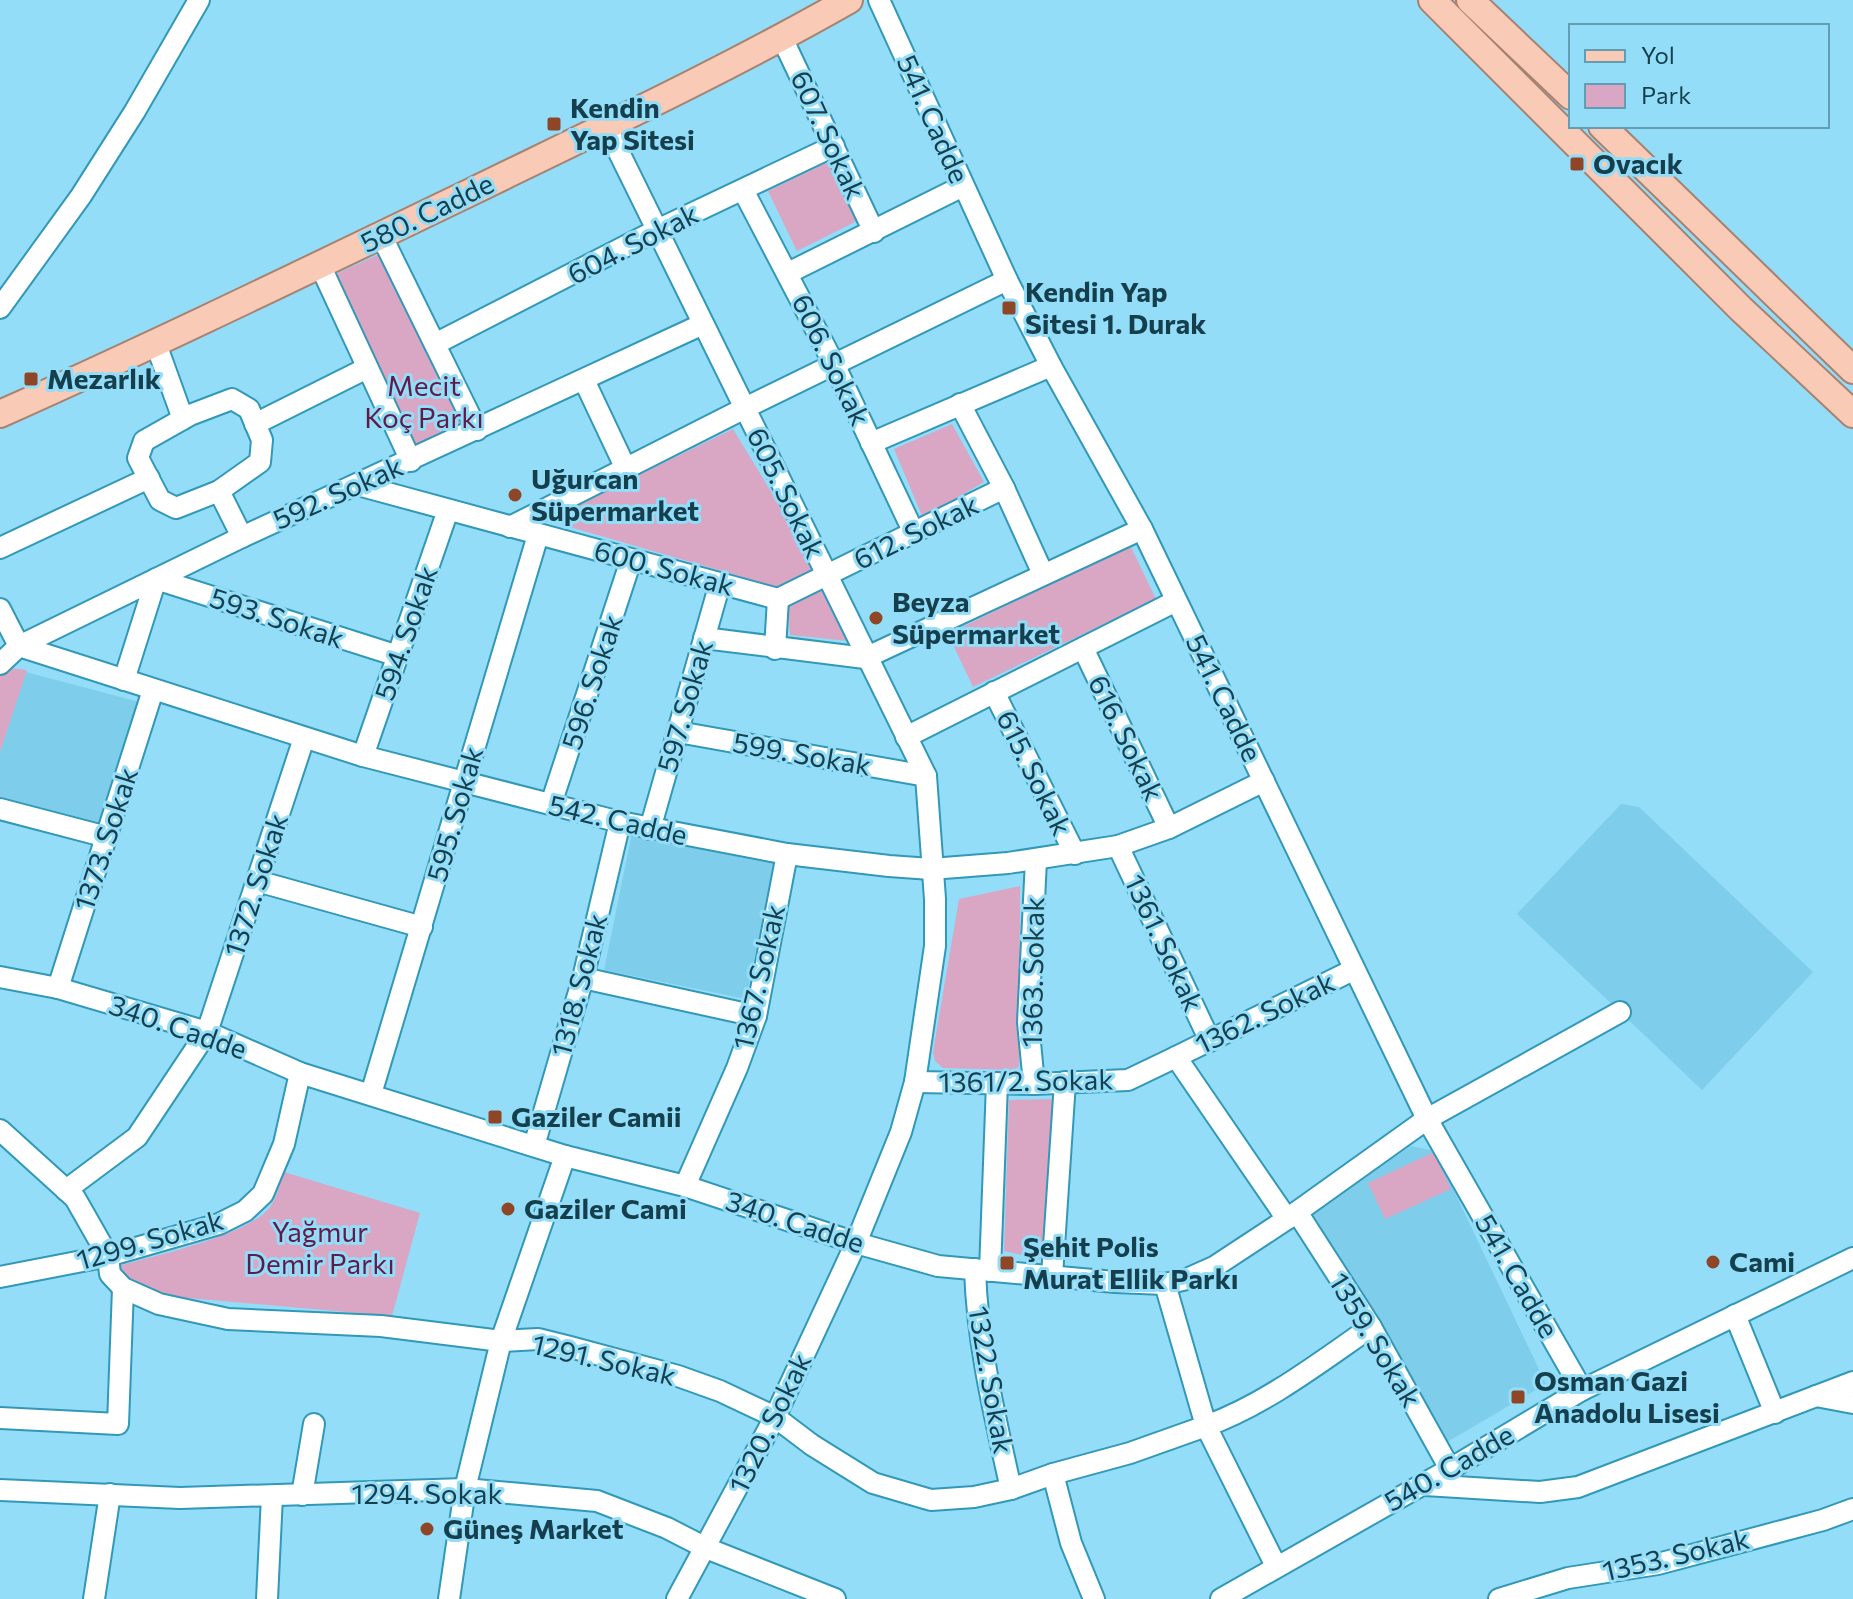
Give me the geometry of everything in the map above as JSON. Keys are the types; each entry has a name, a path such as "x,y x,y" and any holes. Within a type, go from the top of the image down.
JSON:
{"main road":[{"name":"580. Cadde","path":"0,414 156,344 606,126 782,38 849,0"},
{"path":"1432,0 1730,298 1853,414"},
{"path":"1470,0 1569,94"},
{"path":"1604,128 1853,370"}],"street":[{"path":"0,308 81,196 135,111 199,0"},
{"name":"541. Cadde","path":"879,0 1007,280 1142,529 1427,1119 1582,1390"},
{"name":"607. Sokak","path":"782,38 874,232"},
{"name":"605. Sokak","path":"606,126 865,658 926,776 935,899 935,946 915,1082"},
{"name":"604. Sokak","path":"435,344 657,230 834,146"},
{"path":"788,273 963,186"},
{"name":"606. Sokak","path":"743,190 834,364 914,533"},
{"path":"381,235 477,430"},
{"path":"320,265 411,461"},
{"path":"510,527 1007,280"},
{"name":"592. Sokak","path":"0,664 19,646 242,537 703,324"},
{"path":"156,344 183,419"},
{"path":"871,443 1051,366"},
{"path":"255,424 367,368"},
{"path":"584,380 626,469"},
{"path":"232,399 249,409 255,424 262,440 260,462 219,491 176,508 160,500 138,458 144,441 183,419 232,399"},
{"path":"960,404 1004,488 1043,574"},
{"path":"0,548 149,478"},
{"name":"600. Sokak","path":"358,485 778,599"},
{"name":"612. Sokak","path":"827,575 1004,488"},
{"path":"219,491 242,537"},
{"name":"594. Sokak","path":"363,756 448,510"},
{"path":"704,638 865,658 1142,529"},
{"name":"595. Sokak","path":"371,1094 538,535"},
{"name":"596. Sokak","path":"551,804 631,560"},
{"path":"775,649 778,599 827,575"},
{"path":"124,680 156,579"},
{"name":"593. Sokak","path":"156,579 398,656"},
{"name":"597. Sokak","path":"650,829 720,583"},
{"path":"906,737 1176,601"},
{"path":"0,609 19,646"},
{"name":"542. Cadde","path":"19,646 363,756 650,829 787,854 931,869 1036,860 1118,846 1169,828 1264,781"},
{"name":"616. Sokak","path":"1083,648 1169,828"},
{"name":"1373. Sokak","path":"58,988 153,690"},
{"name":"615. Sokak","path":"994,692 1075,854"},
{"name":"599. Sokak","path":"678,732 926,776"},
{"name":"1372. Sokak","path":"66,1190 137,1137 207,1032 304,738"},
{"path":"0,809 107,837"},
{"name":"1318. Sokak","path":"534,1146 583,978 620,822"},
{"name":"1361. Sokak","path":"1118,846 1210,1041"},
{"name":"1367. Sokak","path":"685,1186 737,1068 756,1016 787,854"},
{"name":"1363. Sokak","path":"1034,1084 1028,1022 1036,860"},
{"path":"257,881 422,927"},
{"name":"1362. Sokak","path":"1176,1057 1353,970"},
{"name":"340. Cadde","path":"0,977 58,988 207,1032 300,1073 565,1156 685,1186 856,1243 938,1266 1165,1284 1187,1279 1214,1267 1292,1216 1427,1119 1620,1012"},
{"path":"583,978 756,1016"},
{"path":"1176,1057 1292,1216"},
{"name":"1361/2. Sokak","path":"915,1082 1034,1084 1128,1080 1176,1057"},
{"name":"1299. Sokak","path":"0,1277 108,1256 219,1224 245,1211 263,1194 284,1144 300,1073"},
{"name":"1320. Sokak","path":"677,1599 775,1417 856,1243 901,1132 915,1082"},
{"path":"1052,1276 1065,1082"},
{"name":"1322. Sokak","path":"997,1083 983,1270 976,1301 1011,1489"},
{"path":"0,1130 75,1198 108,1256 110,1274 123,1288 118,1424 0,1418"},
{"path":"449,1599 465,1489 501,1341 565,1156"},
{"name":"1359. Sokak","path":"1292,1216 1371,1327 1450,1469"},
{"name":"540. Cadde","path":"1221,1599 1582,1390 1853,1258"},
{"path":"1165,1284 1206,1426 1276,1566"},
{"name":"1291. Sokak","path":"123,1288 159,1304 228,1319 381,1326 501,1341 538,1339 678,1376 720,1391 775,1417 812,1445 873,1483 931,1500 974,1497 1011,1489 1130,1453 1233,1416 1295,1379 1371,1327"},
{"path":"1735,1315 1775,1413"},
{"path":"1422,1485 1540,1492 1569,1489 1853,1382"},
{"path":"1816,1396 1853,1403"},
{"path":"302,1495 314,1424"},
{"path":"1053,1474 1071,1543 1094,1599"},
{"name":"1294. Sokak","path":"0,1490 180,1498 465,1489 597,1501 835,1599"},
{"path":"94,1599 110,1494"},
{"path":"267,1599 272,1496"},
{"name":"1353. Sokak","path":"1499,1599 1568,1578 1658,1564 1823,1520 1853,1509"}],"shaded area":[{"path":"26,672 143,703 106,832 0,802 0,752"},
{"path":"1621,804 1639,807 1813,972 1702,1090 1517,914"},
{"path":"632,833 774,863 746,999 604,970"},
{"path":"1411,1146 1435,1151 1546,1384 1442,1445 1308,1215"}],"green space":[{"path":"828,162 857,221 797,251 768,191"},
{"name":"Mecit Koç Parkı","path":"386,251 474,428 412,457 328,278"},
{"path":"952,424 984,482 923,518 894,449"},
{"path":"733,429 818,569 777,587 546,520"},
{"path":"1130,545 1156,599 973,687 948,634"},
{"path":"823,589 848,641 790,635 787,600"},
{"path":"8,668 27,670 0,752 0,672"},
{"path":"1020,886 1019,1066 1014,1070 943,1068 935,1061 933,1052 959,899"},
{"path":"1055,1099 1047,1255 1039,1259 1004,1251 1009,1100"},
{"path":"1434,1152 1451,1189 1385,1219 1368,1183"},
{"name":"Yağmur Demir Parkı","path":"284,1172 420,1213 392,1316 165,1296 120,1273 119,1266 243,1227 270,1207"}],"place":[{"name":"Kendin Yap Sitesi","path":"554,124"},
{"name":"Ovacık","path":"1577,164"},
{"name":"Kendin Yap Sitesi 1. Durak","path":"1009,308"},
{"name":"Mezarlık","path":"31,379"},
{"name":"Uğurcan Süpermarket","path":"515,495"},
{"name":"Beyza Süpermarket","path":"876,618"},
{"name":"Gaziler Camii","path":"495,1117"},
{"name":"Gaziler Cami","path":"508,1209"},
{"name":"Cami","path":"1713,1262"},
{"name":"Şehit Polis Murat Ellik Parkı","path":"1007,1263"},
{"name":"Osman Gazi Anadolu Lisesi","path":"1518,1397"},
{"name":"Güneş Market","path":"427,1529"}]}
